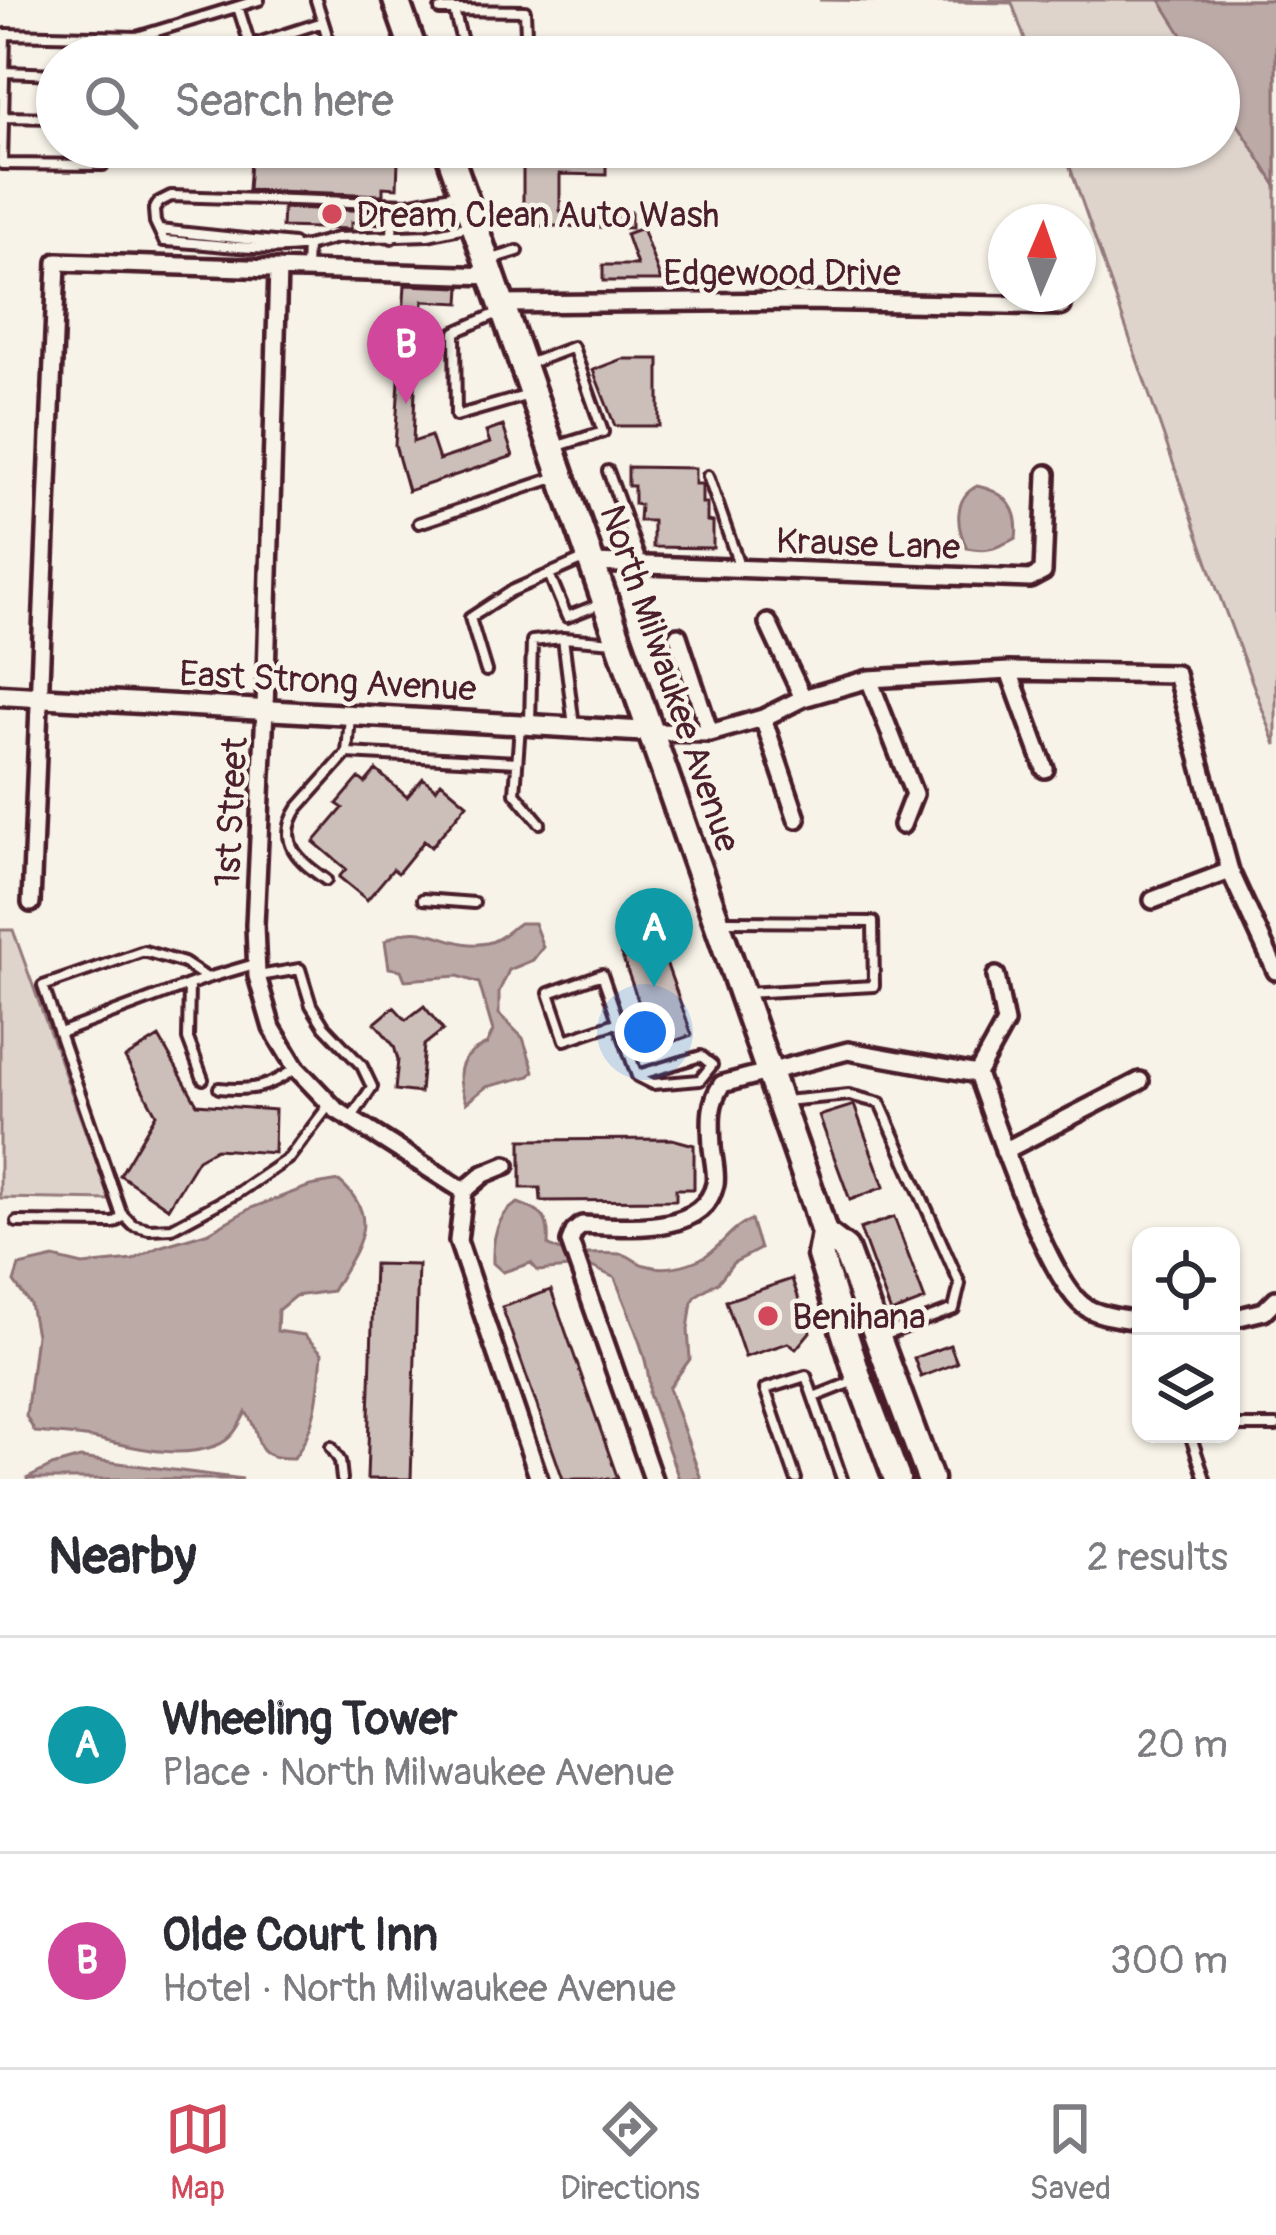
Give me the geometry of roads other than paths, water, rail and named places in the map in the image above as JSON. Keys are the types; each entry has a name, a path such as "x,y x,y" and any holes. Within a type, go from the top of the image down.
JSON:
{"main road":[{"path":"396,0 409,36"},
{"name":"North Milwaukee Avenue","path":"455,168 780,1102 824,1233 820,1255 897,1479"},
{"name":"North Milwaukee Avenue","path":"824,1233 845,1249 930,1479"}],"street":[{"path":"31,903 57,262 306,270 490,268"},
{"name":"1st Street","path":"278,269 256,970 272,1028 296,1068 351,1120 464,1191"},
{"name":"Edgewood Drive","path":"503,307 805,301 988,305"},
{"name":"Krause Lane","path":"592,559 642,565 1030,579 1043,572 1047,475"},
{"path":"768,623 803,698"},
{"path":"678,636 710,733"},
{"path":"652,731 710,733 868,679 1009,671 1176,674 1230,871 1276,971"},
{"path":"1009,671 1045,769"},
{"path":"868,679 914,794 902,825"},
{"name":"East Strong Avenue","path":"0,695 652,731"},
{"path":"763,718 796,819"},
{"path":"1153,899 1230,871"},
{"path":"996,976 1005,1023 977,1074 1004,1151 1064,1286 1087,1309 1132,1319"},
{"path":"653,1479 570,1242 574,1232 582,1225 659,1227 705,1204 715,1183 710,1110 722,1084 848,1051 977,1074"},
{"path":"1004,1151 1140,1081"},
{"path":"506,1165 484,1174 464,1191 458,1241 539,1479"},
{"path":"1240,1317 1264,1311 1276,1299"}],"lane":[{"path":"140,36 259,0"},
{"path":"316,0 326,36"},
{"path":"238,6 247,36"},
{"path":"440,10 526,11 527,36"},
{"path":"454,10 461,36"},
{"path":"279,36 323,22"},
{"path":"36,164 2,164 5,34 93,36"},
{"path":"4,72 36,73"},
{"path":"3,117 36,118"},
{"path":"392,238 393,207 464,193"},
{"path":"409,204 171,196 154,210 164,241 240,248 284,249 337,238 428,235 475,225"},
{"path":"306,270 307,245"},
{"path":"490,268 518,251"},
{"path":"503,307 455,332 455,416 533,394"},
{"path":"524,365 574,347 603,432 552,448"},
{"path":"608,471 642,565"},
{"path":"418,523 562,476"},
{"path":"708,476 740,568"},
{"path":"486,671 470,618 511,591 592,559"},
{"path":"549,574 567,617 606,601"},
{"path":"563,638 574,727"},
{"path":"540,823 515,793 532,641 563,638 620,643"},
{"path":"326,880 296,858 289,831 298,808 347,753 350,714"},
{"path":"347,753 518,762"},
{"path":"423,899 474,903"},
{"path":"718,922 873,922 874,986 742,994"},
{"path":"207,978 184,963 144,951 44,986 124,1216 133,1225 172,1228 239,1192 289,1158 330,1104"},
{"path":"59,1033 207,978 300,969 311,1005 362,1066 372,1087 351,1120"},
{"path":"616,1023 565,1040 549,993 602,974 637,1076 653,1084 700,1080 712,1065"},
{"path":"189,985 188,1039 203,1079"},
{"path":"637,1076 701,1056 712,1065"},
{"path":"712,1065 710,1085 716,1094"},
{"path":"219,1088 274,1084 296,1068"},
{"path":"780,1102 849,1095 880,1103 960,1284 954,1309 879,1338"},
{"path":"16,1222 114,1223 124,1216"},
{"path":"796,1479 765,1389 806,1376 842,1479"},
{"path":"814,1396 859,1379"},
{"path":"1240,1426 1276,1426"},
{"path":"1193,1443 1205,1479"},
{"path":"331,1447 340,1461 342,1479"}],"place":[{"name":"Dream Clean Auto Wash","path":"332,214"},
{"name":"Olde Court Inn","path":"406,404"},
{"name":"Wheeling Tower","path":"654,987"},
{"name":"Benihana","path":"768,1316"}]}
